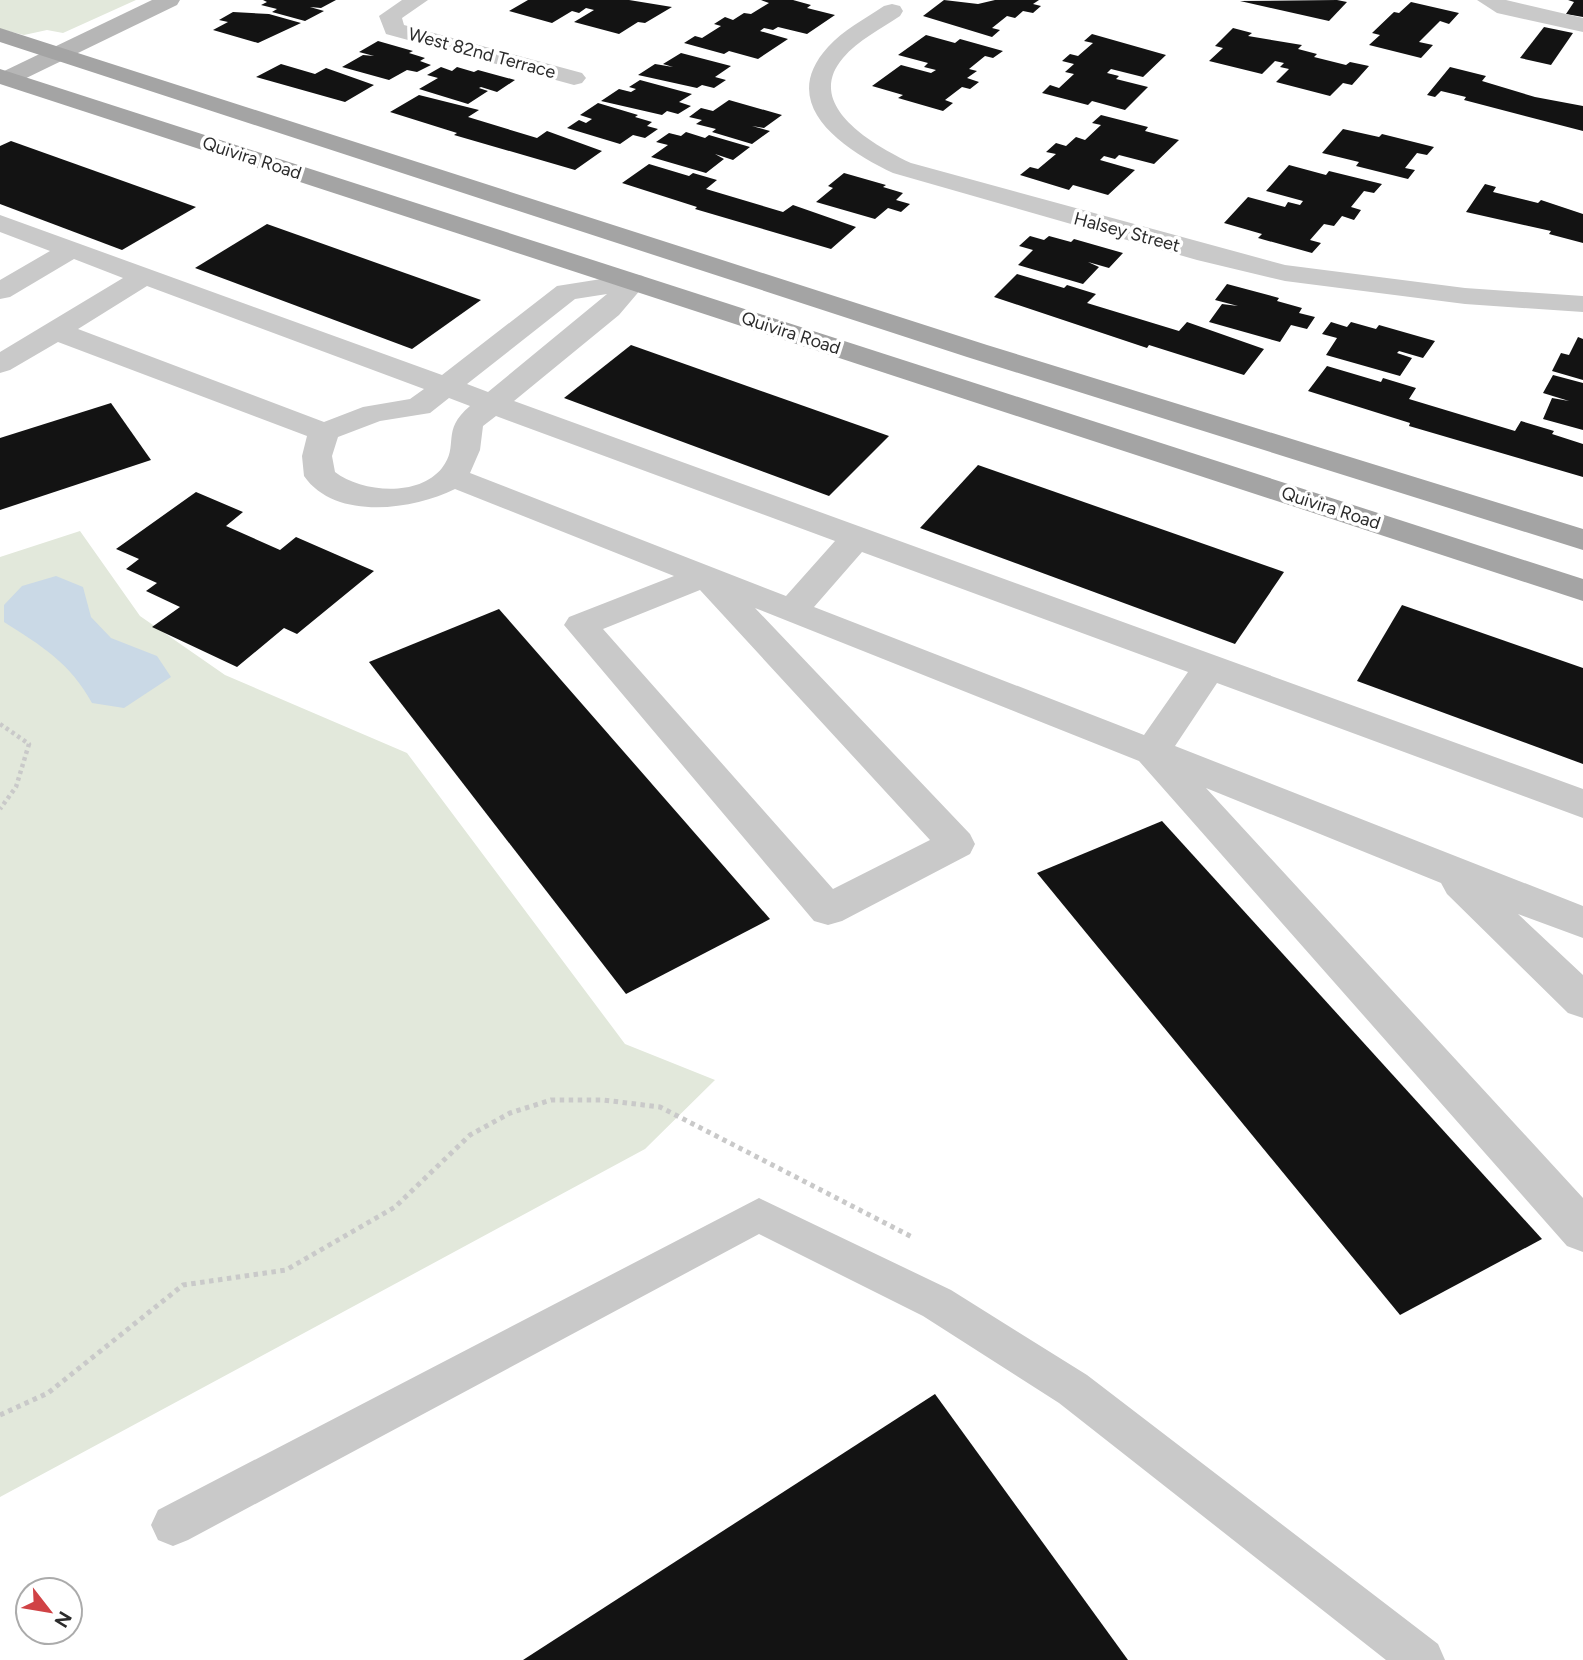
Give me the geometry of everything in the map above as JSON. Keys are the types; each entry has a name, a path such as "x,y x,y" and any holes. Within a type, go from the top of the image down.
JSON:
{"main road":[{"name":"Quivira Road","path":"0,35 977,351 1583,540"},
{"name":"Quivira Road","path":"3,79 1583,590"},
{"path":"632,282 643,274 690,275 952,357 977,351"}],"street":[{"path":"3,79 62,54 169,0"},
{"name":"West 82nd Terrace","path":"418,0 390,16 394,29 574,78"},
{"path":"1488,0 1505,8 1583,25"},
{"name":"Halsey Street","path":"892,11 844,45 828,62 820,84 825,110 839,130 866,151 902,168 1206,254 1285,273 1453,294 1583,304"},
{"path":"0,223 495,402 1583,804"},
{"path":"0,290 72,249"},
{"path":"0,364 145,276"},
{"path":"56,331 324,432 374,414 419,407 566,292 632,282"},
{"path":"324,432 317,456 320,475 344,492 382,499 419,492 452,477 467,449 468,424 609,309 632,282"},
{"path":"452,477 1583,923"},
{"path":"792,610 858,536"},
{"path":"705,576 752,626 956,844 828,910 581,625 705,576"},
{"path":"1152,752 1210,666"},
{"path":"1152,752 1583,1231"},
{"path":"1447,869 1583,1000"}],"lane":[{"path":"173,1525 760,1215 937,1303 1073,1389 1422,1660"}],"path":[{"path":"0,724 29,744 16,788 0,809"},
{"path":"0,1415 48,1393 183,1285 286,1270 395,1207 470,1135 510,1113 551,1100 603,1100 660,1107 923,1242"}],"shaded area":[{"path":"0,0 136,0 63,33 47,30 24,35 0,29"},
{"path":"80,531 140,616 225,675 407,753 625,1044 715,1080 645,1149 0,1497 0,557"}],"water":[{"path":"56,576 83,587 91,617 111,638 157,656 171,677 124,708 92,703 65,666 4,622 4,605 22,586"}],"building":[{"path":"263,0 336,0 321,8 310,7 324,11 305,21 272,12 277,9 261,5 267,2"},
{"path":"528,0 629,0 672,7 619,34 574,22 594,10 586,8 579,13 572,11 552,23 509,11"},
{"path":"761,0 793,0 811,5 807,8 835,15 807,34 778,27 773,30 764,28 760,31 788,39 758,59 729,51 724,54 684,43 695,36 702,38 721,26 714,24 725,17 733,20 744,13 751,14 769,3"},
{"path":"944,0 978,4 995,0 1039,0 1033,4 1041,6 1033,13 1023,11 1015,18 1007,16 992,28 1000,30 992,37 923,16"},
{"path":"1568,0 1583,0 1583,17 1566,14 1574,2"},
{"path":"1240,1 1347,2 1329,21"},
{"path":"1411,2 1459,13 1449,24 1440,21 1419,42 1433,45 1421,58 1369,45 1380,35 1372,33 1394,12 1399,13"},
{"path":"233,12 269,14 301,23 258,43 213,30 228,22 219,20"},
{"path":"1544,27 1573,33 1551,65 1520,58"},
{"path":"1233,28 1252,33 1248,36 1302,45 1298,49 1317,54 1314,57 1346,65 1350,62 1369,66 1352,85 1343,83 1330,96 1276,82 1289,69 1280,67 1284,63 1275,61 1262,74 1209,61 1223,48 1215,46"},
{"path":"1092,34 1166,55 1143,77 1111,69 1107,73 1119,76 1116,79 1148,87 1125,110 1092,101 1088,105 1042,93 1050,85 1059,88 1074,74 1065,72 1074,64 1062,61 1070,54 1078,56 1093,43 1084,41"},
{"path":"926,35 955,43 960,39 1003,51 993,58 985,56 969,69 977,71 967,78 979,82 970,89 962,87 945,100 953,103 943,111 898,98 903,95 872,86 901,65 931,73 936,70 924,67 928,63 898,55"},
{"path":"378,41 413,51 409,53 425,58 420,61 431,65 417,72 407,70 389,80 342,67 363,55 374,56 359,52"},
{"path":"681,53 731,66 715,77 726,80 714,88 702,85 697,88 638,75 655,64 673,67 663,64"},
{"path":"281,64 315,74 326,68 374,85 345,102 256,77"},
{"path":"441,67 452,71 457,67 474,72 478,70 515,80 497,92 479,88 488,91 468,104 419,89 438,78 427,75"},
{"path":"1450,67 1486,76 1482,81 1535,97 1583,106 1583,131 1464,100 1466,97 1441,91 1435,97 1427,95"},
{"path":"640,80 692,94 679,102 691,106 678,114 667,111 662,115 601,101 619,89 631,92 636,89 629,87"},
{"path":"419,95 479,110 468,117 537,138 547,131 602,151 575,170 454,135 457,133 390,112"},
{"path":"729,100 782,115 764,128 752,126 770,131 752,144 712,132 716,129 696,124 702,120 689,117 701,108 713,111"},
{"path":"598,103 638,115 635,117 652,122 647,126 658,129 645,138 633,135 620,144 567,128 579,120 586,123 592,119 580,115"},
{"path":"1101,115 1148,127 1145,131 1179,140 1154,164 1119,155 1115,159 1104,156 1100,160 1135,170 1108,195 1073,185 1069,190 1020,175 1030,167 1038,169 1056,154 1046,152 1056,143 1066,146 1076,137 1085,140 1101,125 1092,123"},
{"path":"1343,129 1379,137 1382,134 1434,147 1427,155 1417,153 1405,168 1415,170 1408,179 1356,166 1359,162 1322,153"},
{"path":"686,132 705,138 709,135 750,147 733,160 715,154 724,159 706,173 651,157 668,145 656,142 669,133 681,136"},
{"path":"11,141 196,207 122,250 0,204 0,146"},
{"path":"649,164 689,176 693,173 717,180 706,189 783,212 793,205 856,227 831,249 695,209 697,207 622,183"},
{"path":"1289,165 1326,175 1329,171 1382,184 1374,193 1364,191 1351,207 1361,210 1354,220 1342,216 1334,226 1324,224 1310,240 1321,243 1312,253 1258,238 1262,234 1224,223 1248,197 1285,207 1288,202 1300,205 1303,201 1266,191"},
{"path":"844,173 886,185 883,187 903,193 896,200 910,204 901,212 888,208 875,219 816,202 833,188 828,186"},
{"path":"1485,184 1496,187 1493,192 1538,203 1541,200 1583,214 1583,243 1549,234 1551,231 1466,212"},
{"path":"267,224 481,300 412,349 195,268"},
{"path":"1030,236 1044,240 1049,236 1071,242 1074,239 1123,253 1109,268 1088,262 1099,267 1083,284 1018,265 1033,250 1019,246"},
{"path":"1017,274 1096,294 1087,303 1179,331 1187,322 1264,349 1244,375 1149,345 1147,348 994,297"},
{"path":"1227,284 1279,298 1277,301 1302,308 1299,313 1315,317 1307,329 1291,325 1280,342 1209,322 1222,304 1238,306 1215,300"},
{"path":"1331,322 1347,327 1351,322 1376,329 1379,325 1435,341 1423,358 1399,351 1397,353 1412,358 1400,376 1326,355 1337,338 1322,334"},
{"path":"1578,337 1583,339 1583,380 1552,371 1561,353 1569,355"},
{"path":"631,345 889,436 829,496 564,398"},
{"path":"1327,366 1381,382 1383,378 1416,388 1409,399 1515,431 1521,421 1554,431 1552,434 1583,444 1583,477 1409,426 1410,423 1308,391"},
{"path":"1553,375 1583,383 1583,430 1543,419 1552,398 1569,401 1543,393"},
{"path":"111,403 151,460 0,510 0,438"},
{"path":"978,465 1284,572 1235,644 920,528"},
{"path":"196,492 243,512 226,526 280,550 296,537 374,571 297,634 284,628 237,667 152,627 180,607 146,591 157,583 126,569 139,559 116,549"},
{"path":"1402,605 1583,668 1583,764 1357,681"},
{"path":"499,609 770,919 626,994 369,662"},
{"path":"1162,821 1542,1239 1400,1315 1037,873"},
{"path":"935,1394 1128,1660 523,1660"}]}
